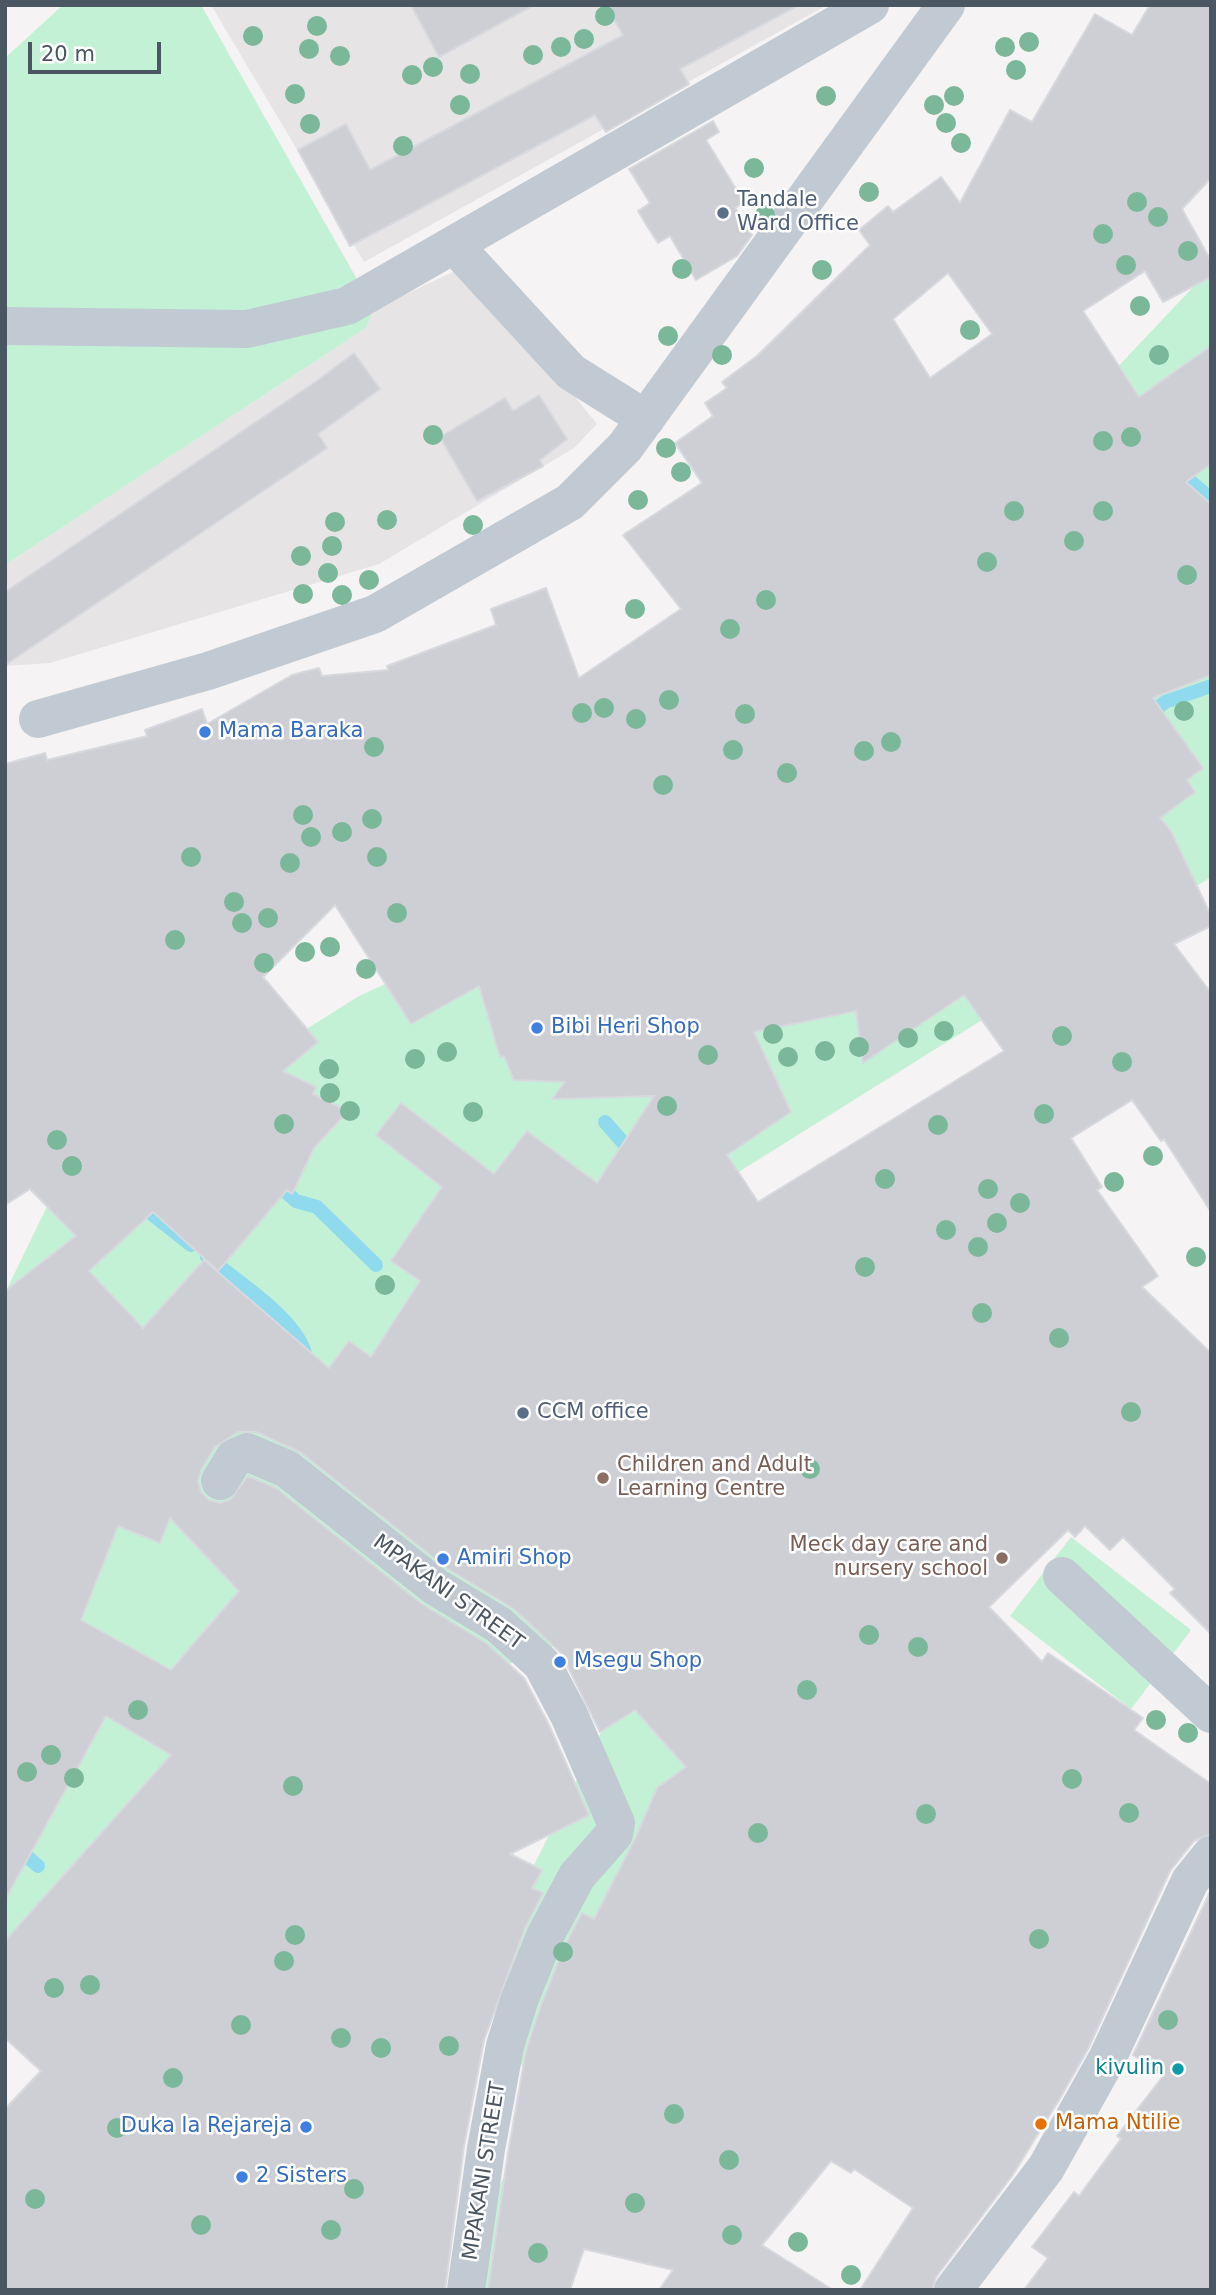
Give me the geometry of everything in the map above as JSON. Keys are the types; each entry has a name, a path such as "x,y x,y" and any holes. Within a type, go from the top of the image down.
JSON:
{"street":[{"path":"5,327 247,329 347,306 870,5"},
{"path":"38,719 208,671 374,614 570,502 625,447 946,5"},
{"path":"455,246 571,372 646,419"},
{"name":"MPAKANI STREET","path":"220,1481 234,1458 247,1452 287,1469 436,1587 471,1606 518,1642 542,1664 558,1693 616,1823 614,1834 577,1876 545,1936 519,2001 505,2046 486,2149 466,2290"},
{"path":"1062,1576 1211,1714"},
{"path":"953,2290 1046,2168 1107,2059 1190,1881 1211,1855"}],"shaded area":[{"path":"211,5 827,5 364,262"},
{"path":"468,265 597,424 574,448 379,564 50,663 5,666 5,565 366,328 374,309"}],"green space":[{"path":"63,5 201,5 374,309 366,328 5,565 5,58"},
{"path":"1211,275 1211,877 689,1203 621,1151 547,1243 736,1490 698,1805 561,2290 453,2290 539,2098 476,1979 668,1601 494,1670 5,2008 5,1293 57,1186 359,996 859,767 991,501 1197,283"},
{"path":"1071,1537 1191,1630 1131,1709 1010,1616"}],"building":[{"path":"411,5 534,5 439,57"},
{"path":"606,5 799,5 680,69 689,84 606,132 595,115 350,246 298,150 346,124 370,170 623,35"},
{"path":"1150,5 1211,5 1211,178 1182,209 1211,261 1211,277 1163,302 1145,271 1083,311 1139,397 1211,346 1211,464 1186,482 1211,504 1211,675 1153,698 1203,768 1187,780 1195,792 1160,818 1171,831 1211,916 1211,926 1174,944 1211,993 1211,1212 1164,1139 1161,1141 1132,1100 1071,1138 1102,1187 1097,1190 1158,1276 1142,1287 1211,1353 1211,1634 1170,1593 1175,1589 1123,1537 1110,1550 1085,1526 1075,1537 1068,1530 989,1607 1042,1662 1048,1653 1143,1718 1134,1730 1211,1784 1211,1834 1194,1841 1170,1871 1088,2049 1012,2176 936,2277 932,2290 860,2290 913,2208 854,2169 851,2173 831,2161 762,2245 833,2290 659,2290 673,2270 584,2249 570,2290 488,2290 526,2051 540,2008 565,1945 582,1913 594,1919 635,1839 657,1788 686,1767 635,1710 600,1732 561,1653 514,1609 448,1569 300,1452 256,1432 238,1432 215,1447 201,1470 198,1481 201,1492 209,1500 220,1503 230,1500 248,1476 276,1488 422,1604 486,1643 524,1678 549,1725 589,1815 510,1854 542,1870 532,1888 543,1893 525,1928 484,2040 464,2146 445,2290 5,2290 5,2109 41,2071 5,2038 5,1941 171,1755 106,1716 5,1900 5,1291 76,1236 30,1189 5,1205 5,764 45,753 47,760 147,736 145,730 202,709 207,724 292,675 319,668 322,676 388,670 387,666 496,625 491,609 546,588 579,678 681,609 623,535 702,483 675,443 713,416 705,403 727,388 722,382 757,356 870,245 859,230 888,206 893,212 941,177 960,203 1010,110 1032,122 1095,14 1132,35","holes":["948,273 992,334 930,378 893,319","335,905 411,1024 479,986 500,1057 504,1056 514,1080 565,1082 552,1099 654,1096 597,1183 527,1131 494,1174 401,1103 376,1135 442,1187 391,1261 420,1281 371,1357 349,1341 329,1368 204,1260 143,1328 89,1271 153,1212 218,1271 287,1190 292,1194 314,1148 348,1111 313,1094 316,1087 283,1071 318,1042 263,977","964,995 1004,1051 758,1202 727,1155 791,1112 754,1032 856,1011 863,1063","170,1518 239,1591 171,1670 81,1620 118,1526 160,1543"]},
{"path":"713,121 719,132 706,140 744,202 735,208 752,235 737,256 696,280 670,236 658,243 647,226 638,211 650,203 629,169"},
{"path":"354,353 380,389 318,434 327,448 5,665 5,592"},
{"path":"539,395 567,439 540,460 543,466 477,501 440,437 505,398 513,411"},
{"path":"1211,1890 1211,2290 1024,2290 1048,2258 1032,2247 1074,2192 1079,2196 1121,2139 1117,2136 1163,2076 1133,2055"}],"waterway":[{"path":"1175,468 1211,499"},
{"path":"1146,717 1165,702 1211,686"},
{"path":"605,1122 635,1156"},
{"path":"272,1180 296,1201 317,1207 376,1265"},
{"path":"138,1203 191,1245"},
{"path":"207,1257 277,1313 299,1340 305,1353"},
{"path":"15,1846 38,1866"}],"place":[{"name":"Tandale Ward Office","path":"723,213"},
{"name":"Mama Baraka","path":"205,732"},
{"name":"Bibi Heri Shop","path":"537,1028"},
{"name":"CCM office","path":"523,1413"},
{"name":"Children and Adult Learning Centre","path":"603,1478"},
{"name":"Meck day care and nursery school","path":"1002,1558"},
{"name":"Amiri Shop","path":"443,1559"},
{"name":"Msegu Shop","path":"560,1662"},
{"name":"kivulin","path":"1178,2069"},
{"name":"Mama Ntilie","path":"1041,2124"},
{"name":"Duka la Rejareja","path":"306,2127"},
{"name":"2 Sisters","path":"242,2177"}]}
